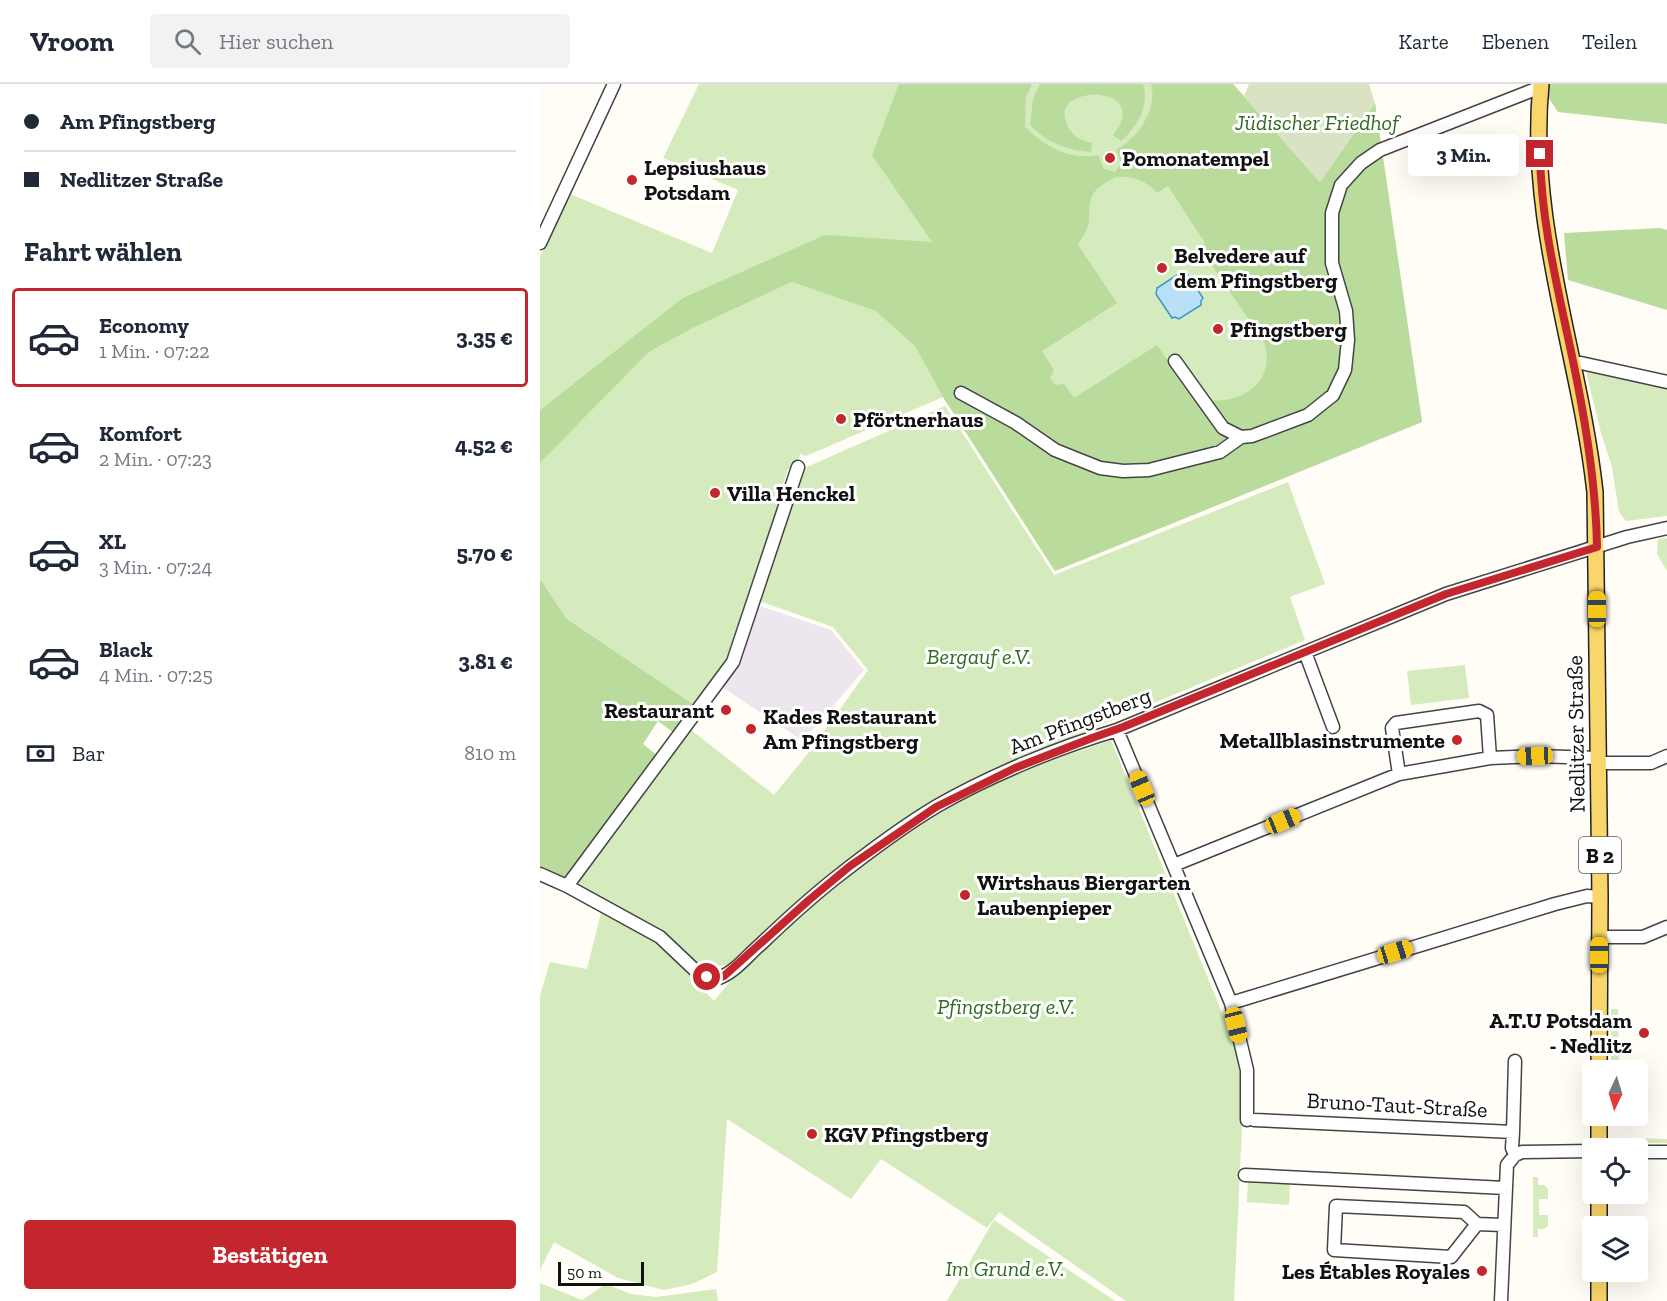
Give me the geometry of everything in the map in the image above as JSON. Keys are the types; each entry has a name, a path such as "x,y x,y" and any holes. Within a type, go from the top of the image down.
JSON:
{"main road":[{"name":"Nedlitzer Straße","path":"1541,85 1540,172 1552,263 1593,470 1597,547 1599,1060"},
{"path":"1599,1282 1599,1301"}],"street":[{"path":"540,243 614,84"},
{"path":"961,393 1016,423 1055,450 1100,468 1123,471 1149,470 1220,452 1241,437 1252,436 1308,415 1333,395 1345,370 1348,340 1346,311 1332,262 1332,213 1341,185 1361,163 1380,150 1541,85"},
{"path":"1175,361 1223,428 1241,437"},
{"path":"1573,363 1667,382"},
{"path":"567,886 733,662 798,467"},
{"name":"Am Pfingstberg","path":"540,874 567,886 660,937 698,973 719,978 734,969 850,866 936,807 1015,768 1117,730 1446,594 1627,537 1667,528"},
{"path":"1305,652 1333,727"},
{"path":"1399,774 1392,728 1396,723 1479,711 1486,715 1490,758"},
{"path":"1117,730 1231,1003 1555,904 1587,896 1600,897"},
{"path":"1174,865 1399,774 1490,758 1535,756 1651,763 1667,756"},
{"path":"1599,937 1643,937 1667,927"},
{"name":"Bruno-Taut-Straße","path":"1231,1003 1247,1070 1251,1120 1513,1131 1512,1148 1515,1155"},
{"path":"1513,1131 1515,1061"},
{"path":"1501,1301 1507,1165 1515,1155 1529,1152 1582,1151"},
{"path":"1648,1152 1667,1152"},
{"path":"1245,1175 1505,1188"},
{"path":"1477,1224 1451,1257 1334,1250 1336,1206 1464,1212 1477,1224 1503,1226"}],"shaded area":[{"path":"754,604 831,630 864,670 803,741 722,687"}],"green space":[{"path":"699,84 1233,84 1320,182 1375,103 1422,422 1055,571 943,397 806,456 800,454 794,471 788,469 783,484 788,487 727,664 696,706 567,619 540,579 540,463 649,352 693,328 792,282 876,310 933,243 681,299 540,410 540,256 570,194 712,253 738,190 663,158"},
{"path":"899,84 1032,84 1026,97 1025,127 1049,146 1068,154 1098,155 1104,169 1115,172 1121,163 1116,150 1132,138 1149,113 1152,103 1151,84 1233,84 1320,182 1375,103 1422,422 1055,571 943,397 915,346 876,311 792,282 693,328 649,352 540,463 540,410 681,299 825,235 932,242 872,155","holes":["1116,177 1143,182 1157,193 1168,186 1205,243 1199,247 1263,340 1267,356 1265,370 1259,382 1249,391 1222,400 1207,400 1192,395 1157,345 1074,398 1064,384 1055,385 1050,378 1054,370 1042,351 1117,303 1078,245 1088,226 1091,200 1096,190"]},
{"path":"1040,84 1143,84 1145,100 1137,123 1121,141 1113,135 1122,118 1121,106 1112,98 1099,95 1073,100 1065,109 1066,121 1076,136 1092,143 1091,152 1050,141 1030,125 1033,99"},
{"name":"Jüdischer Friedhof","path":"1249,84 1369,84 1375,103 1320,182 1244,96"},
{"path":"1541,84 1667,84 1667,124 1558,112"},
{"path":"1660,228 1667,230 1667,310 1568,280 1564,233"},
{"path":"1584,364 1667,382 1667,516 1626,521 1619,512 1612,467"},
{"name":"Bergauf e.V.","path":"945,406 1054,575 1288,482 1325,584 1290,597 1305,640 1019,759 933,802 848,862 729,965 698,968 660,929 572,884 690,729 774,795 810,751 868,670 833,627 756,600 800,470"},
{"path":"1667,538 1667,571 1657,554 1658,539"},
{"path":"540,579 567,619 696,706 674,733 658,721 643,744 658,756 566,882 540,869"},
{"path":"1465,665 1469,698 1411,705 1407,671"},
{"name":"Pfingstberg e.V.","path":"1111,740 1238,1052 1244,1083 1234,1301 1126,1301 999,1212 987,1228 881,1159 851,1199 727,1119 717,1272 692,1284 664,1290 618,1278 554,1242 540,1270 540,996 550,962 587,969 601,913 657,942 714,1001 743,969 801,914 888,846 951,807 1017,774"},
{"path":"1611,1009 1618,1009 1619,1060 1611,1060"},
{"path":"1648,1138 1667,1139 1667,1143 1648,1143"},
{"path":"1533,1177 1538,1177 1538,1185 1544,1185 1548,1189 1548,1199 1539,1199 1539,1215 1548,1215 1548,1226 1538,1229 1538,1237 1533,1237"},
{"path":"1248,1180 1290,1182 1289,1205 1247,1202"},
{"name":"Im Grund e.V.","path":"994,1220 1115,1301 947,1301"},
{"path":"540,1283 582,1300 606,1284 631,1294 656,1297 716,1289 718,1301 540,1301"}],"water":[{"path":"1180,273 1187,274 1203,298 1201,305 1179,319 1172,318 1156,294 1157,288"}],"place":[{"name":"Pomonatempel","path":"1110,158"},
{"name":"Lepsiushaus Potsdam","path":"632,180"},
{"name":"Belvedere auf dem Pfingstberg","path":"1162,268"},
{"name":"Pfingstberg","path":"1218,329"},
{"name":"Pförtnerhaus","path":"841,419"},
{"name":"Villa Henckel","path":"715,493"},
{"name":"Restaurant","path":"726,710"},
{"name":"Kades Restaurant Am Pfingstberg","path":"751,729"},
{"name":"Metallblasinstrumente","path":"1457,740"},
{"name":"Wirtshaus Biergarten Laubenpieper","path":"965,895"},
{"name":"A.T.U Potsdam - Nedlitz","path":"1644,1033"},
{"name":"KGV Pfingstberg","path":"812,1134"},
{"name":"Les Étables Royales","path":"1482,1271"}],"route":[{"path":"707,977 719,978 734,969 850,866 920,817 954,797 1015,768 1123,727 1446,594 1597,547 1593,470 1552,263 1540,172 1540,154"}]}
